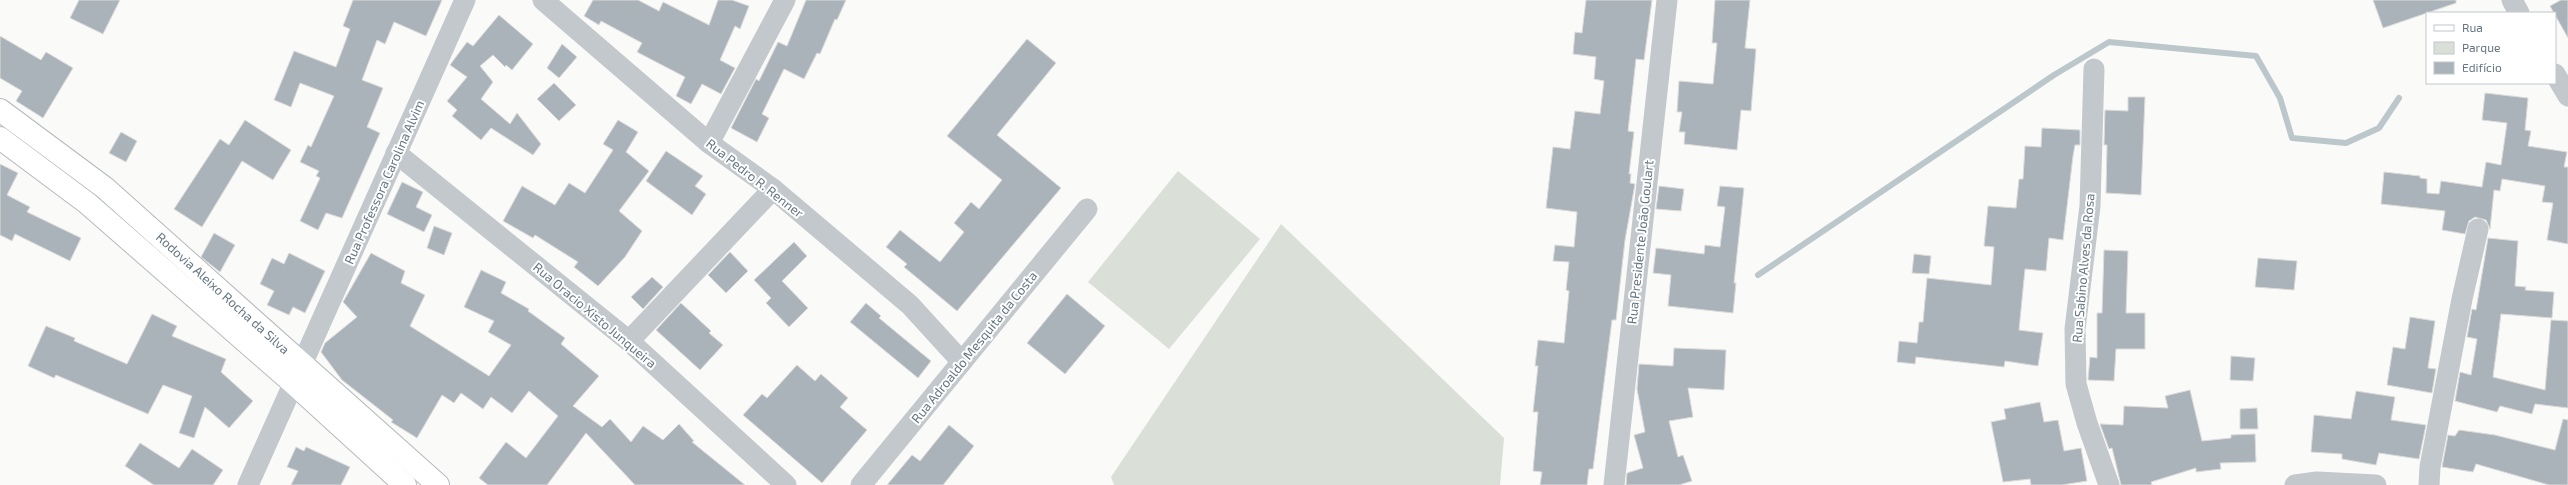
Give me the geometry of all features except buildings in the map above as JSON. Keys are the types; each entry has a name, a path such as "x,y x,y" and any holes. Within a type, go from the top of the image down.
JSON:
{"main road":[{"name":"Rodovia Aleixo Rocha da Silva","path":"0,110 105,188 297,373 405,485"},
{"name":"Rodovia Aleixo Rocha da Silva","path":"0,138 87,203 438,485"}],"street":[{"name":"Rua Professora Carolina Alvim","path":"248,485 465,0"},
{"name":"Rua Pedro R. Renner","path":"543,0 709,143 773,189 910,305 962,362"},
{"path":"709,143 785,0"},
{"name":"Rua Presidente João Goulart","path":"1614,485 1667,0"},
{"path":"2512,0 2519,12"},
{"name":"Rua Sabino Alves da Rosa","path":"2094,69 2090,206 2075,330 2076,384 2087,424 2109,485"},
{"path":"2556,76 2568,96"},
{"name":"Rua Oracio Xisto Junqueira","path":"396,153 630,341 786,485"},
{"path":"630,341 773,189"},
{"name":"Rua Adroaldo Mesquita da Costa","path":"861,485 1087,209"},
{"path":"2429,485 2430,467 2460,306 2478,229"},
{"path":"2295,485 2317,482 2376,485"}],"green space":[{"path":"1178,171 1260,239 1169,349 1088,282"},
{"path":"1281,224 1504,438 1500,485 1114,485 1111,477"}],"waterway":[{"path":"1758,275 2054,75 2109,42 2256,56 2280,98 2292,138 2346,143 2379,128 2399,98"}]}
